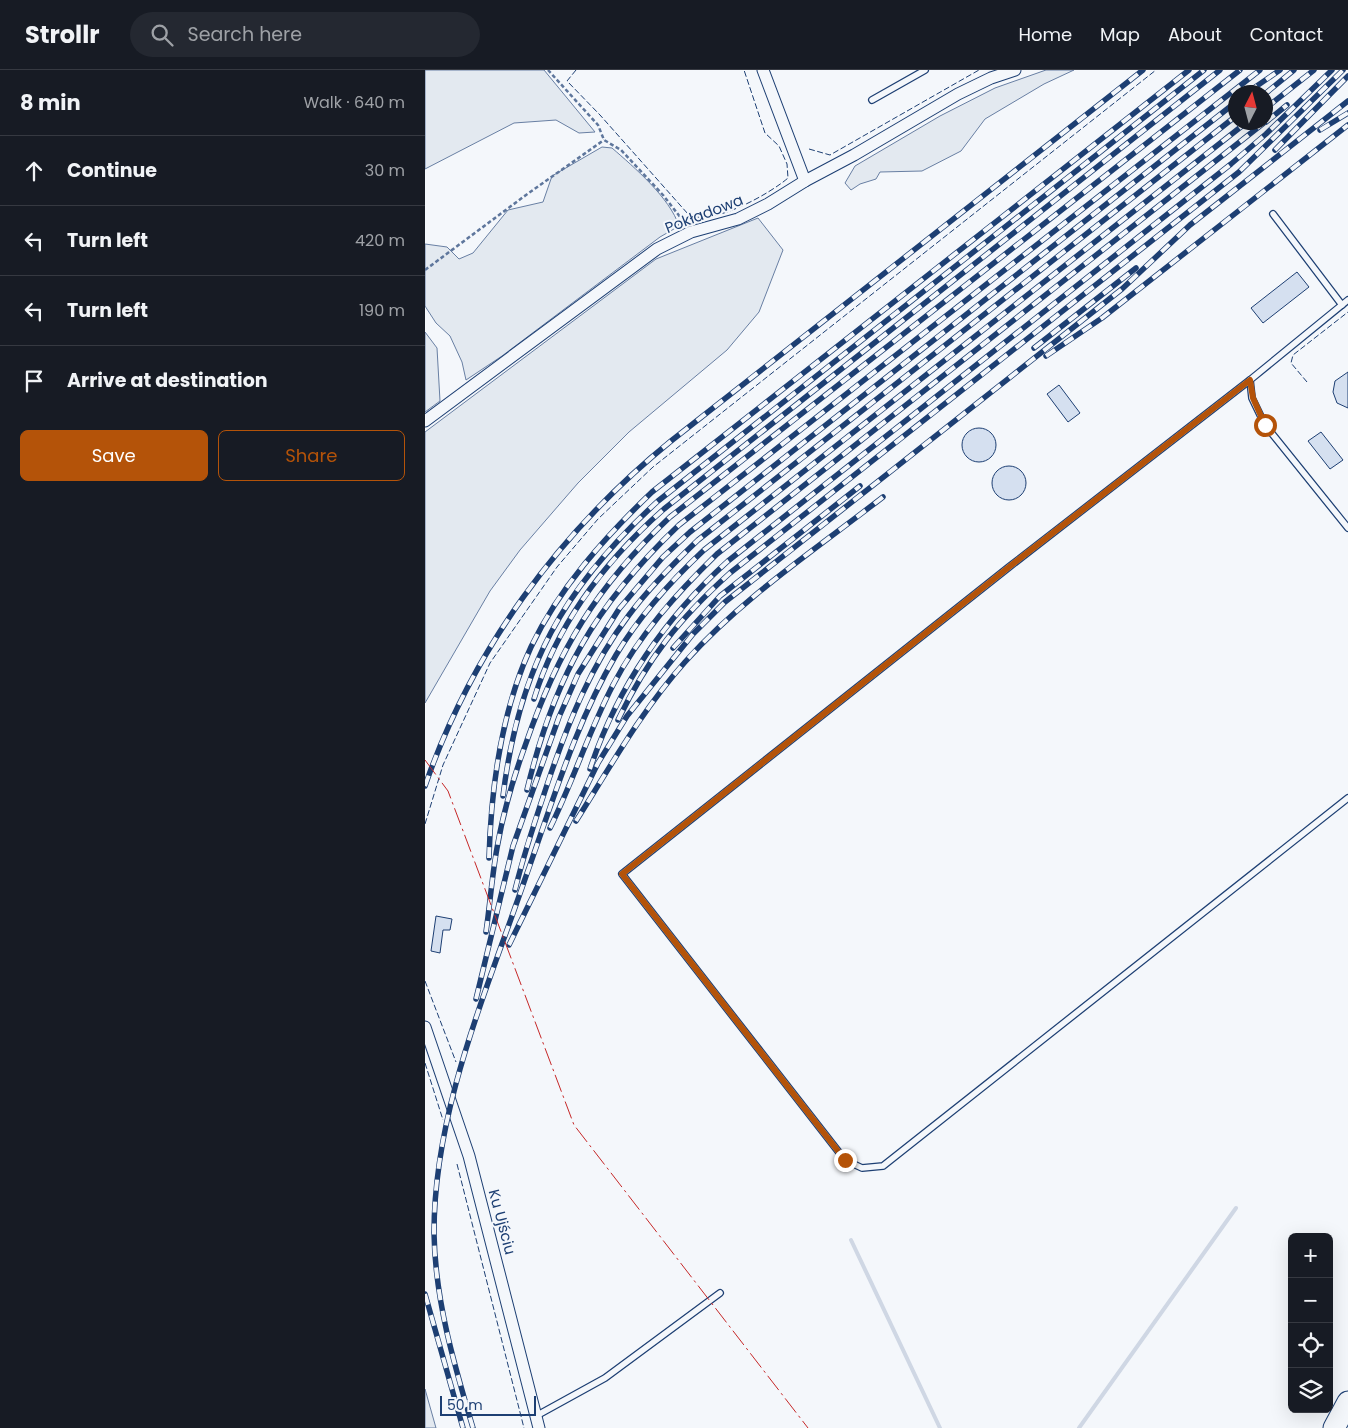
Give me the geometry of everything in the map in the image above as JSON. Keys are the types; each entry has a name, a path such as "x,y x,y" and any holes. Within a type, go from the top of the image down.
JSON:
{"highway":[{"path":"1334,1428 1348,1402"}],"street":[{"path":"763,70 805,181"},
{"name":"Pokładowa","path":"425,421 657,249 691,232 738,219 768,204 958,94 991,78 1015,70"},
{"name":"Ku Ujściu","path":"425,1027 471,1164 539,1428"}],"lane":[{"path":"872,100 925,70"},
{"path":"1273,214 1342,305"},
{"path":"1348,300 1250,380 1009,567 622,874 845,1160 862,1168 883,1166 1348,798"},
{"path":"1250,380 1253,398 1265,425 1348,528"},
{"path":"536,1416 605,1378 720,1294"}],"path":[{"path":"548,70 598,125 604,140 621,150 663,195 683,220"},
{"path":"425,270 604,140"}],"shaded area":[{"path":"425,70 544,70 595,132 579,133 556,120 514,123 425,169"},
{"path":"1046,70 1074,70 1044,84 985,119 961,151 922,171 880,172 876,179 860,184 851,190 845,183 855,166 940,116 995,88"},
{"path":"602,147 612,148 660,194 679,226 660,237 502,356 466,380 462,362 450,336 436,323 425,306 425,244 447,247 459,259 473,253 508,210 543,202 552,176"},
{"path":"758,218 783,250 759,312 727,350 629,432 578,483 520,550 490,591 425,703 425,432 656,259"},
{"path":"425,332 437,348 440,401 425,412"},
{"path":"425,1389 436,1428 425,1428"}],"building":[{"path":"1297,272 1309,287 1263,323 1251,308"},
{"path":"1348,372 1348,408 1337,403 1333,392 1335,381"},
{"path":"1059,385 1080,413 1068,422 1047,394"},
{"path":"979,428 986,429 991,433 995,438 995,452 991,457 986,461 979,462 972,461 967,457 963,452 962,445 963,438 967,433 972,429"},
{"path":"1321,432 1343,460 1330,469 1308,441"},
{"path":"1009,466 1021,471 1026,483 1021,495 1009,500 997,495 992,483 997,471"},
{"path":"436,916 452,919 450,930 443,930 440,953 431,951"}],"waterway":[{"path":"1079,1428 1236,1208"},
{"path":"851,1240 940,1428"}],"railway":[{"path":"425,786 444,736 494,641 556,554 630,476 671,441 1143,70"},
{"path":"489,858 492,805 499,751 512,698 521,672 531,647 555,604 600,545 652,492 1189,70"},
{"path":"503,796 510,750 534,669 551,633 571,599 596,566 625,533 658,501 1204,70"},
{"path":"534,699 556,645 586,595 622,550 664,509 1220,70"},
{"path":"486,932 495,858 502,822 516,771 538,711 551,680 582,622 600,595 621,569 670,517 1240,70"},
{"path":"527,790 550,712 582,645 601,614 624,584 679,525 1260,70"},
{"path":"1258,85 1280,70"},
{"path":"1273,87 1294,70"},
{"path":"1273,102 1314,70"},
{"path":"590,769 614,710 645,656 684,606 728,561 1231,164 1266,134 1332,70"},
{"path":"618,720 641,677 666,640 695,607 730,573 1239,172 1343,70"},
{"path":"1275,150 1348,76"},
{"path":"509,945 598,763 627,716 693,634 725,602 1122,289 1190,225 1348,101"},
{"path":"1273,116 1287,105"},
{"path":"476,999 513,846 559,717 578,674 619,609 663,557 690,532 1228,108"},
{"path":"1320,130 1348,113"},
{"path":"515,890 526,849 572,716 592,674 615,634 662,576 698,540 1228,122"},
{"path":"1046,356 1102,318 1348,125"},
{"path":"473,1428 447,1332 435,1258 436,1187 443,1142 453,1097 479,1009 555,793 576,736 601,681 616,655 635,626 657,599 704,550 1237,130"},
{"path":"550,828 596,720 623,667 660,615 717,554 1255,130"},
{"path":"1034,348 1136,268"},
{"path":"673,648 720,596 860,486"},
{"path":"576,821 641,719 669,680 685,662 755,595 883,497"},
{"path":"425,1294 463,1428"}],"fence":[{"path":"576,70 567,81 600,115 688,214 698,217 725,213 740,207 755,200 788,178 787,164 779,146 765,133 744,70"},
{"path":"809,149 830,155 979,70"},
{"path":"425,824 443,765 490,663 557,567 598,519 653,467 1156,70"},
{"path":"1307,382 1291,363 1293,355 1348,312"},
{"path":"425,981 456,1062"},
{"path":"425,1063 443,1120"},
{"path":"457,1164 524,1428"}],"power":[{"path":"425,760 448,791 574,1125 808,1428"}],"route":[{"path":"845,1160 622,874 1009,567 1250,380 1253,398 1265,425"}]}
